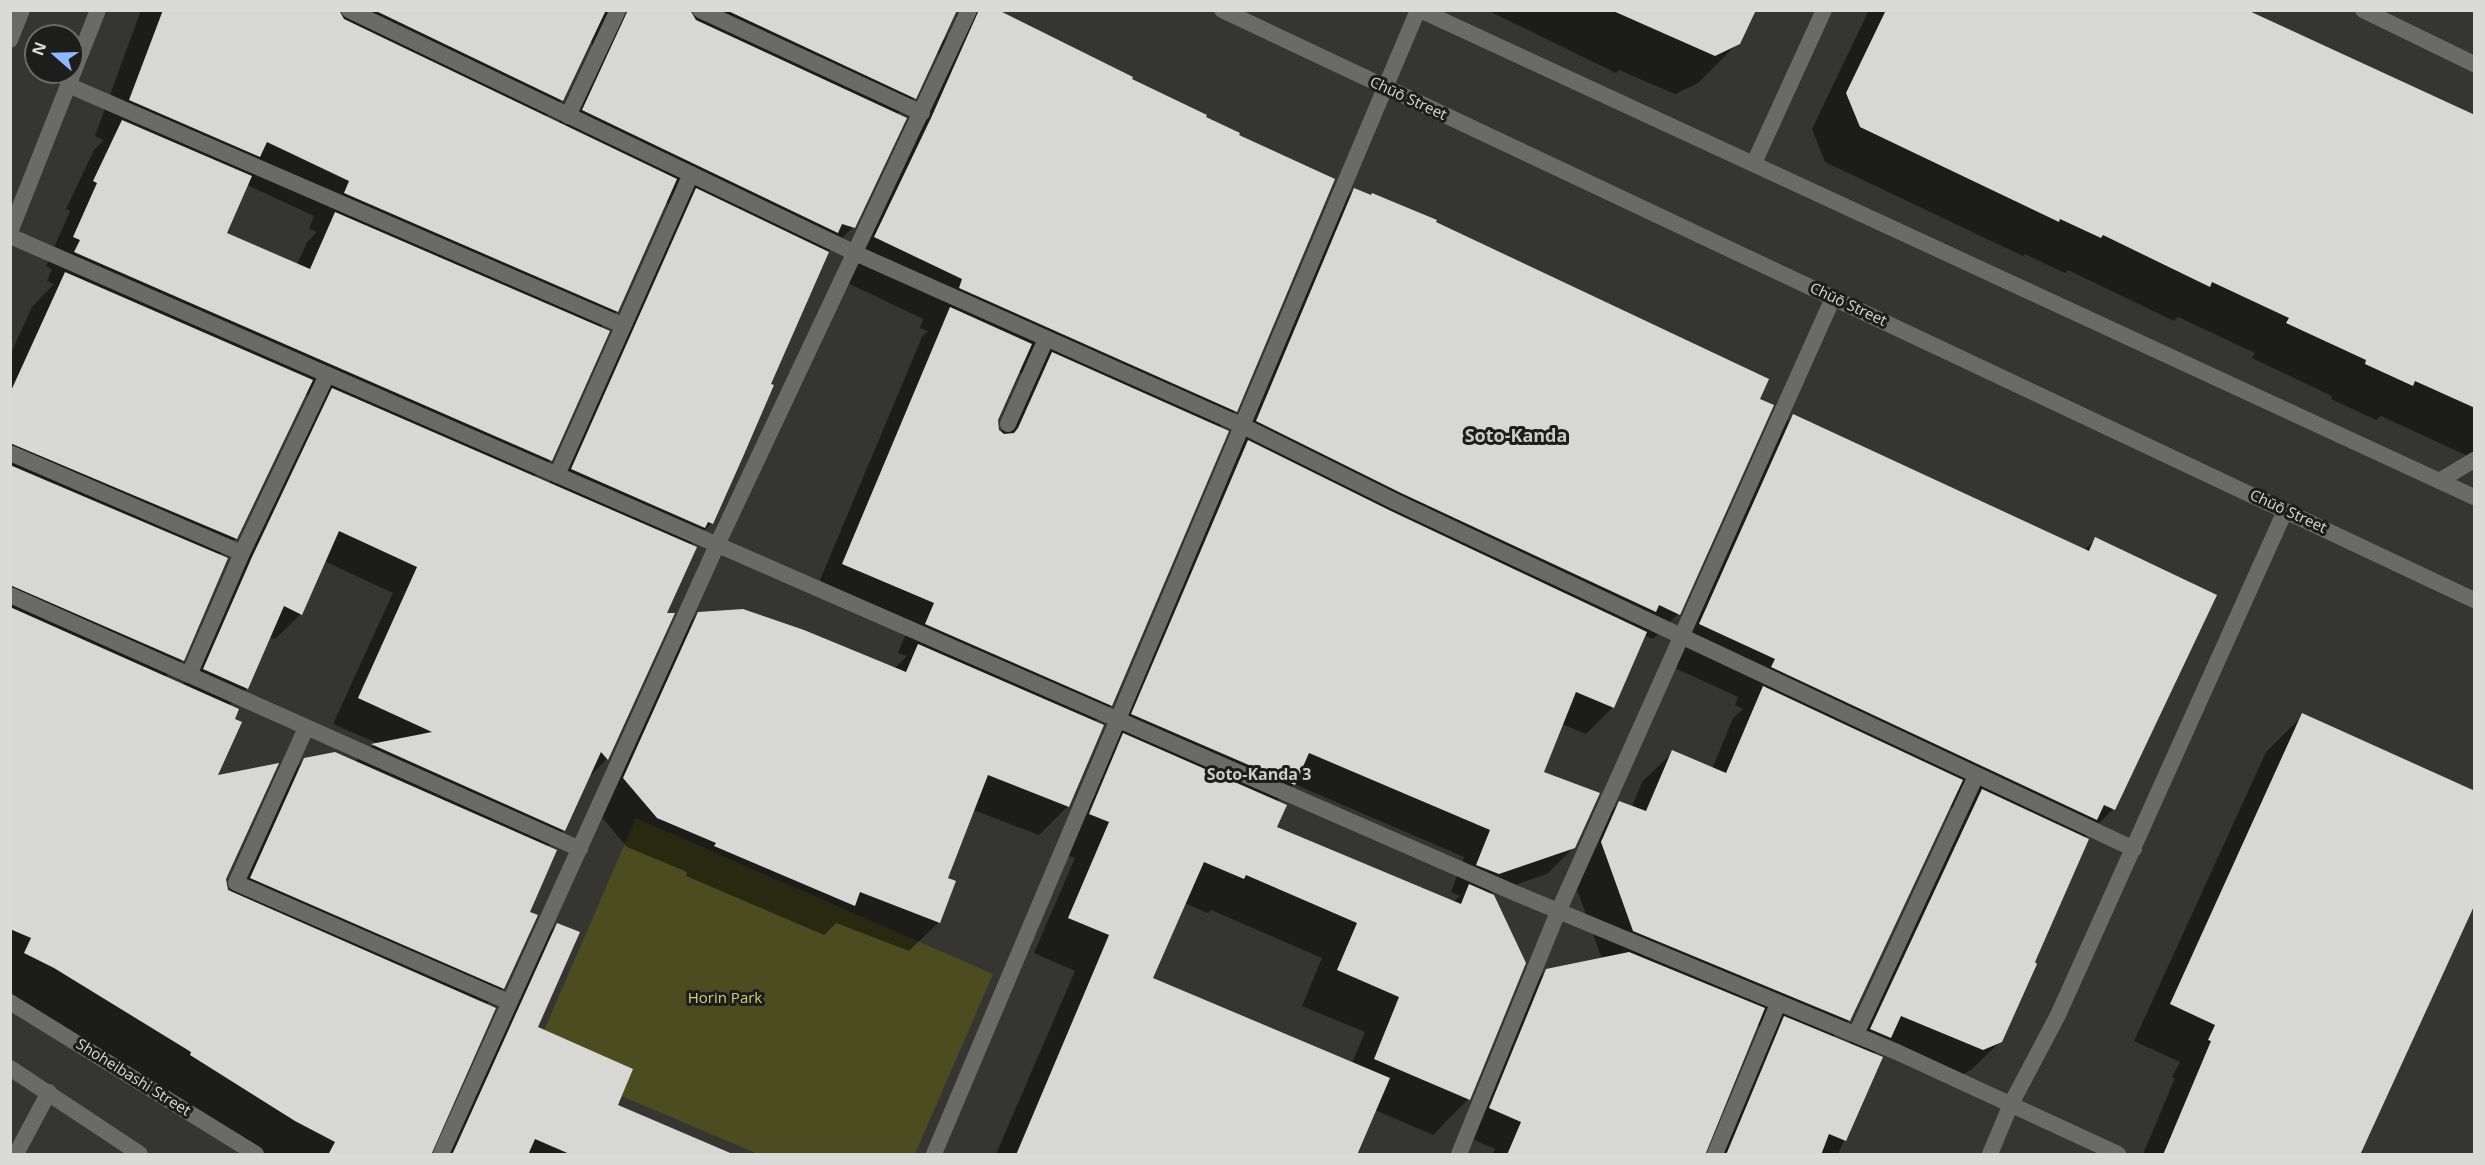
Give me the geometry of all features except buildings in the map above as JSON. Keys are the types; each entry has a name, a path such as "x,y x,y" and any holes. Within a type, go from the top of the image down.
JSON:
{"street":[{"path":"10,40 22,10"},
{"path":"98,10 10,234 327,375 1558,912 1856,1034 2118,1155"},
{"path":"349,10 855,253 1241,426 1681,638 2134,849"},
{"path":"568,116 618,10"},
{"path":"700,10 922,113"},
{"path":"441,1155 717,545 969,10"},
{"name":"Chūō Street","path":"1222,10 2475,600"},
{"path":"934,1155 1384,88 1419,10 2475,497"},
{"path":"1754,163 1824,10"},
{"path":"2363,10 2475,64"},
{"path":"68,85 622,326"},
{"path":"557,475 691,174"},
{"path":"1459,1155 1558,912 1833,298"},
{"path":"1008,424 1046,339"},
{"path":"189,675 242,553 327,375"},
{"path":"10,453 242,553"},
{"path":"2439,481 2475,460"},
{"path":"1990,1155 2011,1104 2058,1015 2285,512"},
{"path":"10,595 580,849"},
{"path":"306,728 236,883 509,1002"},
{"path":"1856,1034 1976,776"},
{"name":"Shoheibashi Street","path":"10,1002 256,1155"},
{"path":"1715,1155 1778,1004"},
{"path":"10,1068 140,1155"},
{"path":"16,1155 49,1092"}],"green space":[{"name":"Horin Park","path":"636,818 993,974 915,1154 758,1154 532,1058"}],"district":[{"name":"Soto-Kanda","path":"1516,437"},
{"name":"Soto-Kanda 3","path":"1259,775"}]}
